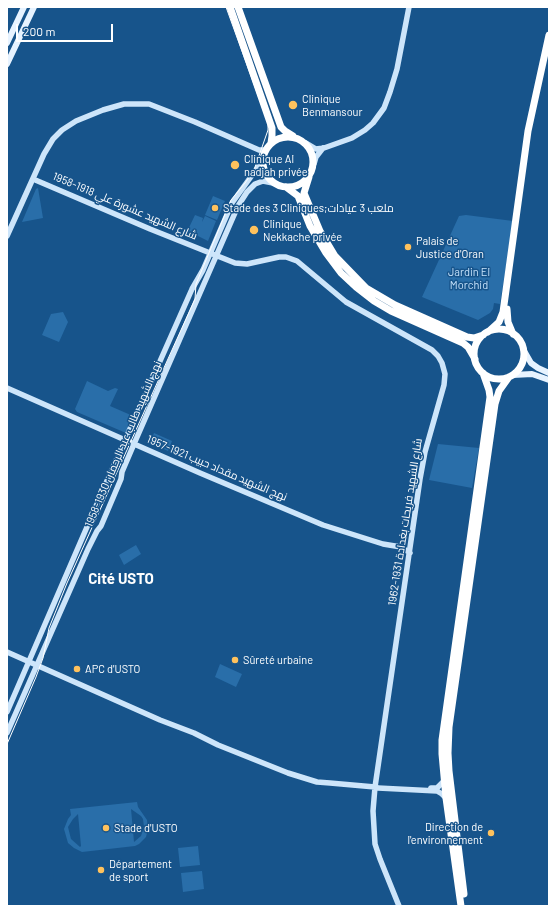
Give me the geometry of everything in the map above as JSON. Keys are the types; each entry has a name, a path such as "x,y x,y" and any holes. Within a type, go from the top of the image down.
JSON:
{"highway":[{"path":"230,7 272,128 271,143"},
{"path":"238,7 281,127 284,131 306,143 311,151 314,164 308,177 304,193 320,231 336,256 366,288 395,305 467,337 474,338 500,329 508,331 520,341 524,349 522,364 499,391 495,404 449,727 448,753 451,798 466,906"},
{"path":"475,359 475,348 478,341 499,322 503,312 528,131 549,35"},
{"path":"513,334 507,319 507,305 533,126 549,53"},
{"path":"298,138 287,136 281,137 271,143 266,150 263,160 264,170 269,179 273,183 286,187 298,196 310,226 326,253 341,273 374,301 392,311 463,343 468,347 475,359 489,390 490,397 443,724 442,754 444,780 461,906"},
{"path":"286,187 301,184 308,177"},
{"path":"483,374 498,379 511,376"}],"main road":[{"path":"7,43 24,7"},
{"path":"7,64 34,7"},
{"path":"306,143 316,150 324,148 352,138 373,123 384,108 390,92 397,69 409,7"},
{"path":"9,22 16,25"},
{"path":"7,236 46,150 53,139 62,130 76,121 103,110 124,104 142,103 154,106 260,150 266,150"},
{"path":"314,164 316,157 324,148"},
{"name":"نهج الشهيد طالب عبد الرحمان 1930-1958","path":"7,712 125,439 192,289 203,270 232,203 263,160"},
{"name":"شارع الشهيد عشورة علي 1918-1958","path":"33,178 150,229 210,253"},
{"name":"نهج الشهيد طالب عبد الرحمان 1930-1958","path":"7,733 38,666 88,549 101,526 122,480 122,472 238,206 247,192 259,181 273,183"},
{"name":"شارع الشهيد فريحات بغدادة 1931-1962","path":"210,253 239,264 247,264 279,257 286,257 297,261 346,302 432,350 442,363 445,374 444,385 425,452 375,787 375,844 399,906"},
{"path":"524,349 531,363 549,373"},
{"path":"511,376 532,374 549,380"},
{"name":"نهج الشهيد مقداد حبيب 1921-1957","path":"7,388 134,444 323,524 383,544 401,547"},
{"path":"410,553 401,547 412,540"},
{"path":"7,652 218,745 288,773 317,782 375,787 379,784 437,791 446,798"},
{"path":"411,788 435,788 440,786 444,780"}],"green space":[{"path":"38,188 43,218 22,222 36,189"},
{"name":"Stade des 3 Cliniques;ملعب 3 عيادات","path":"213,196 225,201 217,220 205,215"},
{"path":"195,215 203,218 202,222 205,216 216,221 208,241 196,235 194,239 185,236"},
{"name":"Jardin El Morchid","path":"466,215 513,221 500,304 494,303 493,309 490,313 478,320 422,297 459,216"},
{"path":"63,312 68,322 59,342 42,335 51,314"},
{"path":"87,381 108,391 115,388 118,389 110,406 133,416 126,433 77,412 75,409"},
{"path":"154,433 172,441 168,451 150,443"},
{"path":"438,444 479,448 472,488 429,480"},
{"path":"136,545 141,554 124,565 119,555"},
{"path":"220,664 242,674 236,687 215,677"},
{"name":"Stade d'USTO","path":"137,802 138,807 147,820 148,829 146,837 135,846 82,852 68,843 64,829 71,815 70,809","holes":["131,809 141,816 144,827 141,836 134,842","78,814 81,846 80,847 71,839 68,827"]},
{"path":"198,846 200,865 180,867 178,848"},
{"path":"202,871 204,889 183,892 181,873"}],"tram line":[{"path":"7,744 36,677 43,658 49,628 67,583 195,299 196,284 231,200 254,170 268,130 268,123 226,7"}],"place":[{"name":"Clinique Benmansour","path":"293,105"},
{"name":"Clinique Al nadjah privée","path":"235,165"},
{"name":"Stade des 3 Cliniques;ملعب 3 عيادات","path":"215,208"},
{"name":"Clinique Nekkache privée","path":"254,230"},
{"name":"Palais de Justice d'Oran","path":"408,247"},
{"name":"Sûreté urbaine","path":"235,660"},
{"name":"APC d'USTO","path":"77,669"},
{"name":"Stade d'USTO","path":"106,828"},
{"name":"Direction de l'environnement","path":"491,833"},
{"name":"Département de sport","path":"101,870"}],"district":[{"name":"Cité USTO","path":"121,579"}]}
